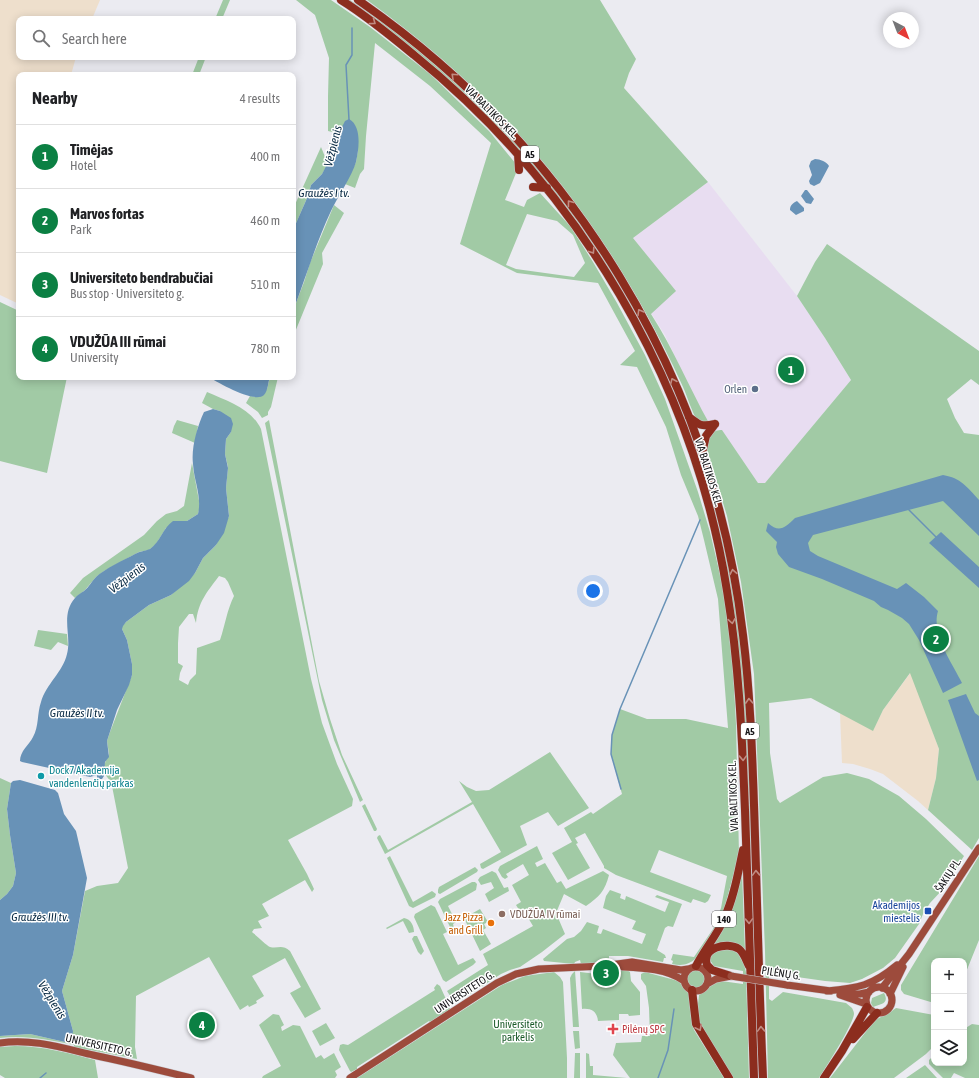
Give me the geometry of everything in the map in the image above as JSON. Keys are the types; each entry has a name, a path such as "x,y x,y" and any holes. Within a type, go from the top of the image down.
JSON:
{"highway":[{"name":"VIA BALTIKOS KEL.","path":"341,0 386,32 441,78 484,118 547,188 569,217 623,300 663,379 678,415 695,461 707,500 720,552 734,638 741,712 754,1078"},
{"name":"VIA BALTIKOS KEL.","path":"358,0 429,54 473,94 515,137 555,183 592,233 646,322 688,416 720,515 737,592 743,634 752,768 763,1078"},
{"path":"518,154 519,170"},
{"path":"533,187 547,188"},
{"path":"688,416 701,426 714,424 706,436 701,454"},
{"name":"140","path":"692,968 719,929 725,917 746,840"},
{"path":"731,976 712,970 707,965 706,957 716,947 730,945 738,949 742,953 750,968"},
{"path":"692,990 696,1024 729,1078"},
{"path":"824,1078 842,1052 867,1005"},
{"path":"842,1052 878,1013"},
{"path":"763,1068 766,1078"}],"main road":[{"name":"ŠAKIŲ PL.","path":"882,988 909,954 979,848"},
{"path":"827,991 850,989 873,982 886,974 909,954"},
{"name":"ŠAKIŲ PL.","path":"890,994 909,954"},
{"name":"UNIVERSITETO G.","path":"350,1078 497,983 516,974 539,969 603,966 638,962 681,970 692,968"},
{"name":"UNIVERSITETO G.","path":"603,966 632,967 665,972 684,981"},
{"path":"700,967 706,972 708,980 707,984 702,989 699,991 686,987 684,974 692,968 700,967"},
{"name":"PILĖNŲ G.","path":"706,972 710,974 827,991 860,994 869,992"},
{"name":"PILĖNŲ G.","path":"707,984 716,979 731,976"},
{"path":"876,988 882,988 890,994 892,1000 886,1011 878,1013 872,1011 867,1005 866,998 869,992 876,988"},
{"name":"PILĖNŲ G.","path":"827,991 867,1005"},
{"name":"UNIVERSITETO G.","path":"0,1043 13,1042 48,1045 191,1078"}],"shaded area":[{"path":"0,0 100,0 93,16 16,16 16,60 75,60 72,72 16,72 16,303 0,295"},
{"path":"708,182 797,296 851,380 765,483 758,483 722,431 718,430 713,432 691,391 665,335 651,313 675,291 633,238"},
{"path":"911,672 939,749 936,778 928,810 883,774 853,764 842,763 840,713 873,730 883,710"}],"green space":[{"path":"223,0 230,0 223,16 216,16"},
{"path":"296,0 331,0 370,27 430,74 489,131 516,164 516,173 505,200 524,207 527,200 540,193 570,226 617,303 645,355 665,399 698,492 710,532 722,583 732,649 736,724 739,854 724,910 718,926 696,958 688,964 672,964 673,961 671,960 673,954 694,957 713,929 721,908 727,876 659,850 650,872 711,895 705,903 693,899 691,903 616,875 604,868 585,833 575,838 578,843 576,844 590,868 568,880 552,853 572,842 564,828 591,812 593,814 622,794 611,754 612,735 620,709 647,719 686,719 728,728 718,599 698,516 681,475 666,427 637,367 620,365 635,351 598,283 517,273 460,244 491,143 430,86 375,43 364,169 360,174 355,188 345,184 356,162 358,150 341,129 340,134 328,131 329,58 315,15","holes":["527,214 557,221 573,235 585,263 574,277 516,269 506,265"]},
{"path":"347,0 350,0 364,9 390,28 452,80 502,128 549,181 603,256 627,296 649,337 686,422 702,466 727,556 738,620 747,728 760,1078 757,1078 742,681 729,576 718,527 696,456 619,286 576,220 525,157 470,99 398,37"},
{"path":"367,0 600,0 636,59 624,88 708,182 633,238 676,291 651,314 667,340 709,423 697,420 673,365 639,301 612,256 553,174 485,99 448,64 409,31"},
{"path":"198,60 205,60 200,72 193,72"},
{"path":"321,147 328,164 322,174 311,185 308,196 296,223 296,202"},
{"path":"334,205 344,213 322,253 323,264 296,330 296,303 310,263"},
{"path":"827,244 979,351 979,385 971,379 947,399 955,418 964,433 979,435 979,838 972,850 928,810 936,778 939,749 910,673 883,710 873,731 811,698 769,703 770,753 777,799 780,803 823,777 847,773 869,779 899,796 926,819 964,856 944,888 930,903 919,924 895,958 883,968 862,979 850,983 769,973 769,999 772,1001 783,992 846,1003 852,1008 854,1014 844,1036 819,1078 768,1078 765,951 754,674 741,582 727,516 707,447 710,436 715,431 722,430 758,483 765,483 851,380 797,296 815,262"},
{"path":"0,302 16,310 16,380 66,380 47,473 0,461"},
{"path":"269,380 277,380 268,415 262,418 258,412 246,403 250,396 259,397 267,389"},
{"path":"207,392 245,410 257,422 261,429 311,679 322,723 337,764 353,799 352,806 288,840 314,889 312,892 305,880 262,904 269,916 258,921 262,928 254,929 252,932 270,947 282,947 290,951 321,1009 305,1018 290,993 301,987 285,958 252,976 264,996 256,1001 257,1003 249,1007 248,1005 240,1010 209,957 136,996 135,1047 137,1059 74,1047 74,1045 47,1040 19,1037 0,1038 0,1036 30,1034 65,1042 73,1031 62,991 73,955 85,891 97,886 118,883 128,868 111,782 104,773 104,765 109,754 107,741 132,675 132,664 127,640 122,626 149,605 171,595 195,573 203,558 216,545 229,516 226,488 228,467 225,454 226,439 231,432 220,411 202,403","holes":["219,576 225,578 234,596 220,640 197,648 196,674 190,680 188,685 179,680 183,666 178,663 179,627 189,614 193,614 196,623 201,603 207,592"]},
{"path":"177,420 198,426 195,443 172,433"},
{"path":"269,420 319,681 342,755 363,800 360,802 334,740 322,700 265,423"},
{"path":"192,463 200,506 198,514 187,521 180,521 166,528 156,544 149,550 139,552 104,571 75,598 70,593 83,578 144,535 166,514 177,511 184,506"},
{"path":"38,630 67,634 68,646 58,642 51,650 34,646"},
{"path":"550,752 589,808 558,826 548,812 520,826 527,845 483,869 481,868 480,864 501,852 473,804 385,854 377,838 378,836 380,835 388,850 472,802 459,781 476,791 489,790"},
{"path":"0,778 11,783 7,809 16,873 13,886 0,900"},
{"path":"365,804 377,829 376,831 374,831 362,806"},
{"path":"537,846 543,859 535,863 537,867 545,863 557,883 561,881 566,889 603,871 609,875 603,889 595,900 586,906 564,894 556,913 565,934 520,967 501,974 456,1003 454,1002 447,991 488,965 483,954 533,926 527,916 524,918 516,905 521,902 512,885 529,875 523,864 506,874 508,877 505,879 498,870 500,866"},
{"path":"390,856 413,902 432,891 436,894 435,897 413,908 409,906 387,858"},
{"path":"979,856 979,940 967,970 967,958 931,958 931,1002 904,994 901,990 901,985"},
{"path":"475,867 478,870 477,872 440,894 438,893 439,887"},
{"path":"492,871 496,873 504,888 508,887 509,891 489,902 485,894 494,888 491,882 481,885 478,880 480,877"},
{"path":"742,872 745,951 732,943 725,943 710,947"},
{"path":"472,882 477,884 476,890 448,906 456,922 453,924 454,928 451,929 438,902 440,899"},
{"path":"610,890 621,894 620,898 625,900 626,896 665,912 669,902 655,897 657,895 682,904 673,927 668,926 665,928 657,950 665,955 666,958 664,958 663,962 628,956 609,956 609,960 597,963 581,964 580,960 574,964 544,961 543,959 567,939 574,937 581,931 587,922 599,926 597,933 601,934 603,929 642,944 646,934 632,929 636,921 603,908 606,896"},
{"path":"431,905 435,907 447,932 443,934 458,965 473,958 476,962 446,982 443,980 414,917 415,914"},
{"path":"480,909 488,922 484,924 486,928 483,930 491,944 480,951 464,918"},
{"path":"404,918 412,923 414,932 409,933 403,921 387,929 386,928"},
{"path":"414,936 417,936 424,951 421,955 412,939"},
{"path":"722,947 733,950 739,954 746,972 749,1078 732,1078 699,1023 697,1013 699,995 715,982 721,981 743,984 743,971 714,966 710,960 708,960 709,957"},
{"path":"625,969 630,972 631,981 640,992 640,1015 629,1016 628,1014 619,1014 619,1020 598,1021 593,1011 589,1009 582,1009 580,972 598,975 612,974 612,971"},
{"path":"696,970 702,973 705,979 702,985 696,988 690,985 687,979 690,973"},
{"path":"575,971 579,1027 573,1027 570,978"},
{"name":"Universiteto parkelis","path":"554,972 563,982 567,1078 357,1078 502,985 525,976"},
{"path":"645,972 680,982 690,995 691,1019 694,1030 724,1078 630,1078 613,1055 616,1043 641,1042 642,1036 650,1036 649,1008 646,986 641,979 641,974"},
{"path":"437,984 440,986 450,1008 449,1010 430,1022 429,1021 351,1072 339,1050 340,1045 348,1045 435,990 434,988"},
{"path":"884,993 886,997 885,1001 873,1007 871,1003 872,998"},
{"path":"896,1008 931,1014 931,1049 894,1078 830,1078 875,1020"},
{"path":"273,1014 279,1015 284,1025 281,1027 282,1031 293,1025 300,1026 316,1058 321,1055 324,1059 334,1053 341,1067 335,1071 337,1075 335,1078 262,1078 281,1066 259,1025"},
{"path":"326,1023 335,1038 320,1046 312,1031"},
{"path":"972,1024 979,1025 979,1078 965,1078 954,1073 951,1078 943,1078 931,1066 967,1066 967,1027"},
{"path":"573,1031 579,1031 580,1048 575,1049"},
{"path":"15,1046 65,1052 95,1060 98,1078 5,1078 0,1075 0,1047"},
{"path":"575,1053 580,1053 580,1078 574,1078"},
{"path":"586,1053 589,1054 590,1066 593,1066 593,1075 627,1078 586,1078"},
{"path":"931,1058 931,1066 929,1064 929,1060"},
{"path":"925,1065 937,1078 906,1078"}],"water":[{"name":"Graužės I tv.","path":"349,119 353,122 358,132 359,145 356,162 326,223 296,303 296,223 308,196 311,185 322,174 337,145 341,129 345,121"},
{"path":"815,159 827,163 829,166 820,183 814,186 810,184 809,181 812,175 809,166 811,161"},
{"path":"805,190 807,190 814,199 811,204 806,203 801,196"},
{"path":"797,201 804,208 804,211 796,215 790,210 792,204"},
{"path":"214,380 269,380 264,395 259,397 245,395"},
{"name":"Graužės II tv.","path":"213,409 220,411 231,418 233,424 231,432 226,439 225,454 228,468 226,488 229,516 224,533 216,545 203,558 189,581 171,595 149,605 126,622 123,626 122,629 127,640 132,664 132,675 117,710 107,741 109,757 105,762 104,776 102,779 97,779 97,775 90,777 20,761 23,751 35,733 43,696 65,660 68,647 68,611 75,598 104,571 137,553 150,549 173,521 187,521 198,514 199,501 193,458 194,444 204,412"},
{"path":"943,475 955,478 967,487 979,500 979,536 943,501 813,535 808,543 810,551 818,556 897,589 906,583 924,597 938,611 937,629 940,639 962,683 943,693 919,640 909,624 874,601 789,567 778,554 776,547 777,542 766,531 768,523 775,528 782,528 795,518"},
{"path":"941,532 979,567 979,588 929,543"},
{"path":"966,694 975,713 979,716 979,780 977,781 948,700"},
{"name":"Graužės III tv.","path":"20,780 55,790 58,793 64,814 76,831 87,878 73,955 62,991 73,1031 72,1038 69,1042 30,1034 0,1036 0,900 13,886 16,873 7,809 11,783 13,781"}],"waterway":[{"name":"Vėžpienis","path":"349,120 346,65 352,55 352,28"},
{"path":"909,510 936,537"},
{"path":"621,789 611,754 612,735 620,709 700,520"},
{"path":"658,1078 668,1050 674,1009"},
{"name":"Vėžpienis","path":"40,1078 46,1073"}],"place":[{"name":"Timėjas","path":"791,370"},
{"name":"Orlen","path":"755,389"},
{"name":"Marvos fortas","path":"936,639"},
{"name":"Dock7 Akademija vandenlenčių parkas","path":"41,776"},
{"name":"Akademijos miestelis","path":"928,911"},
{"name":"VDUŽŪA IV rūmai","path":"502,914"},
{"name":"Jazz Pizza and Grill","path":"491,923"},
{"name":"Universiteto bendrabučiai","path":"606,973"},
{"name":"VDUŽŪA III rūmai","path":"202,1025"},
{"name":"Pilėnų SPC","path":"613,1029"}]}
